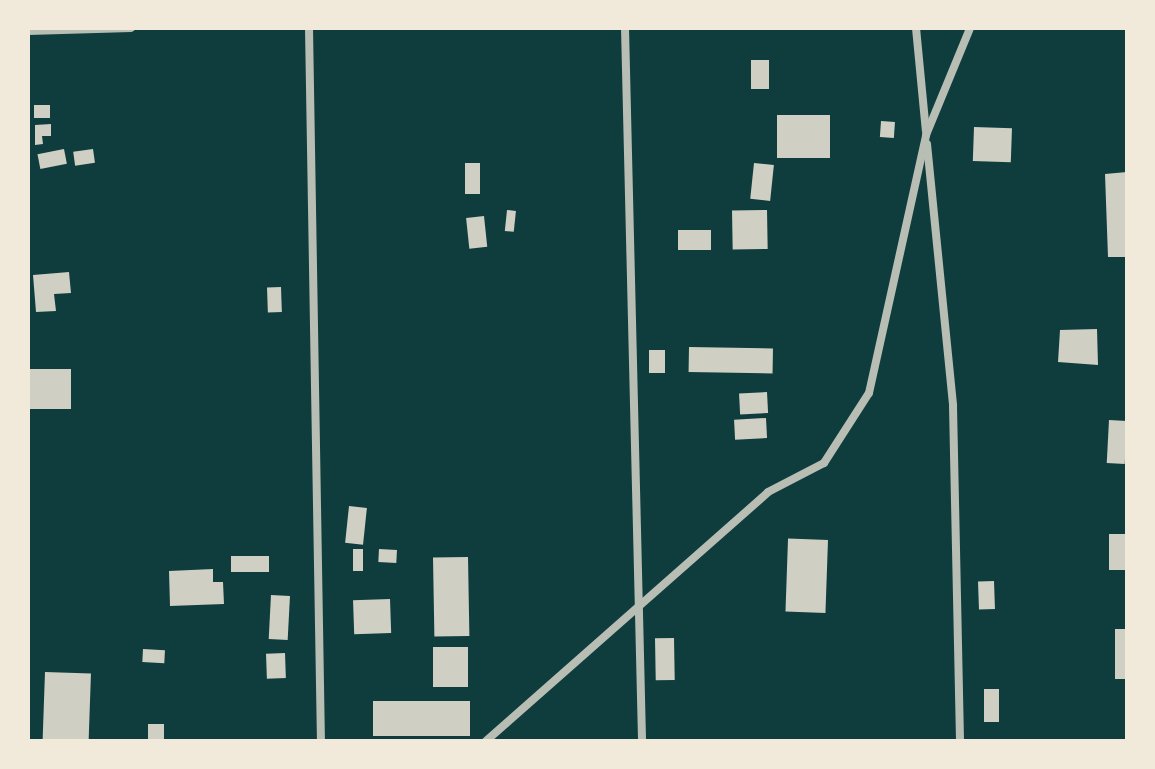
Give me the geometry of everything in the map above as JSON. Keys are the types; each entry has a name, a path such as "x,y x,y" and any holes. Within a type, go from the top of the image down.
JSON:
{"street":[{"path":"28,31 131,28"},
{"path":"309,28 321,741"},
{"path":"625,28 642,741"},
{"path":"916,28 953,406 960,741"},
{"path":"486,741 768,492 824,463 869,393 926,135 970,28"}],"building":[{"path":"751,60 769,60 769,89 751,89"},
{"path":"34,105 50,105 50,118 34,118"},
{"path":"777,115 830,115 830,158 777,158"},
{"path":"881,121 895,122 894,138 880,137"},
{"path":"51,124 51,136 42,136 43,144 35,145 35,125"},
{"path":"974,127 1012,128 1011,162 973,161"},
{"path":"64,149 67,164 40,169 37,154"},
{"path":"93,149 95,163 75,166 73,152"},
{"path":"465,163 480,163 480,194 465,194"},
{"path":"754,163 774,165 770,201 750,199"},
{"path":"1127,172 1127,257 1108,257 1105,174"},
{"path":"507,210 516,211 514,232 505,231"},
{"path":"767,210 768,249 733,250 732,211"},
{"path":"484,216 487,247 469,249 466,218"},
{"path":"678,230 711,230 711,250 678,250"},
{"path":"69,272 71,293 54,294 56,311 36,312 33,275"},
{"path":"267,287 281,287 282,312 268,312"},
{"path":"1097,329 1098,365 1058,362 1060,330"},
{"path":"689,347 773,348 773,373 689,372"},
{"path":"649,350 665,350 665,373 649,373"},
{"path":"28,369 71,369 71,409 28,409"},
{"path":"767,392 768,413 740,414 739,393"},
{"path":"766,418 767,438 735,440 734,420"},
{"path":"1109,420 1127,421 1125,464 1107,463"},
{"path":"349,506 367,508 363,545 345,543"},
{"path":"1109,534 1127,534 1127,570 1109,570"},
{"path":"788,539 828,540 825,613 785,612"},
{"path":"353,549 363,549 363,571 353,571"},
{"path":"379,549 397,550 396,563 378,562"},
{"path":"231,556 269,556 269,572 231,572"},
{"path":"468,557 469,636 434,637 433,558"},
{"path":"213,569 213,582 223,582 224,604 170,606 169,571"},
{"path":"994,581 995,609 979,610 978,582"},
{"path":"271,595 290,596 288,640 269,639"},
{"path":"390,599 391,633 354,634 353,600"},
{"path":"1115,629 1127,629 1127,679 1115,679"},
{"path":"655,638 674,638 675,680 656,680"},
{"path":"433,647 468,647 468,687 433,687"},
{"path":"143,649 165,650 164,663 142,662"},
{"path":"285,653 286,678 267,679 266,654"},
{"path":"45,672 91,674 89,741 43,741"},
{"path":"984,689 999,689 999,722 984,722"},
{"path":"373,701 470,701 470,736 373,736"},
{"path":"148,724 164,724 164,741 148,741"}]}
